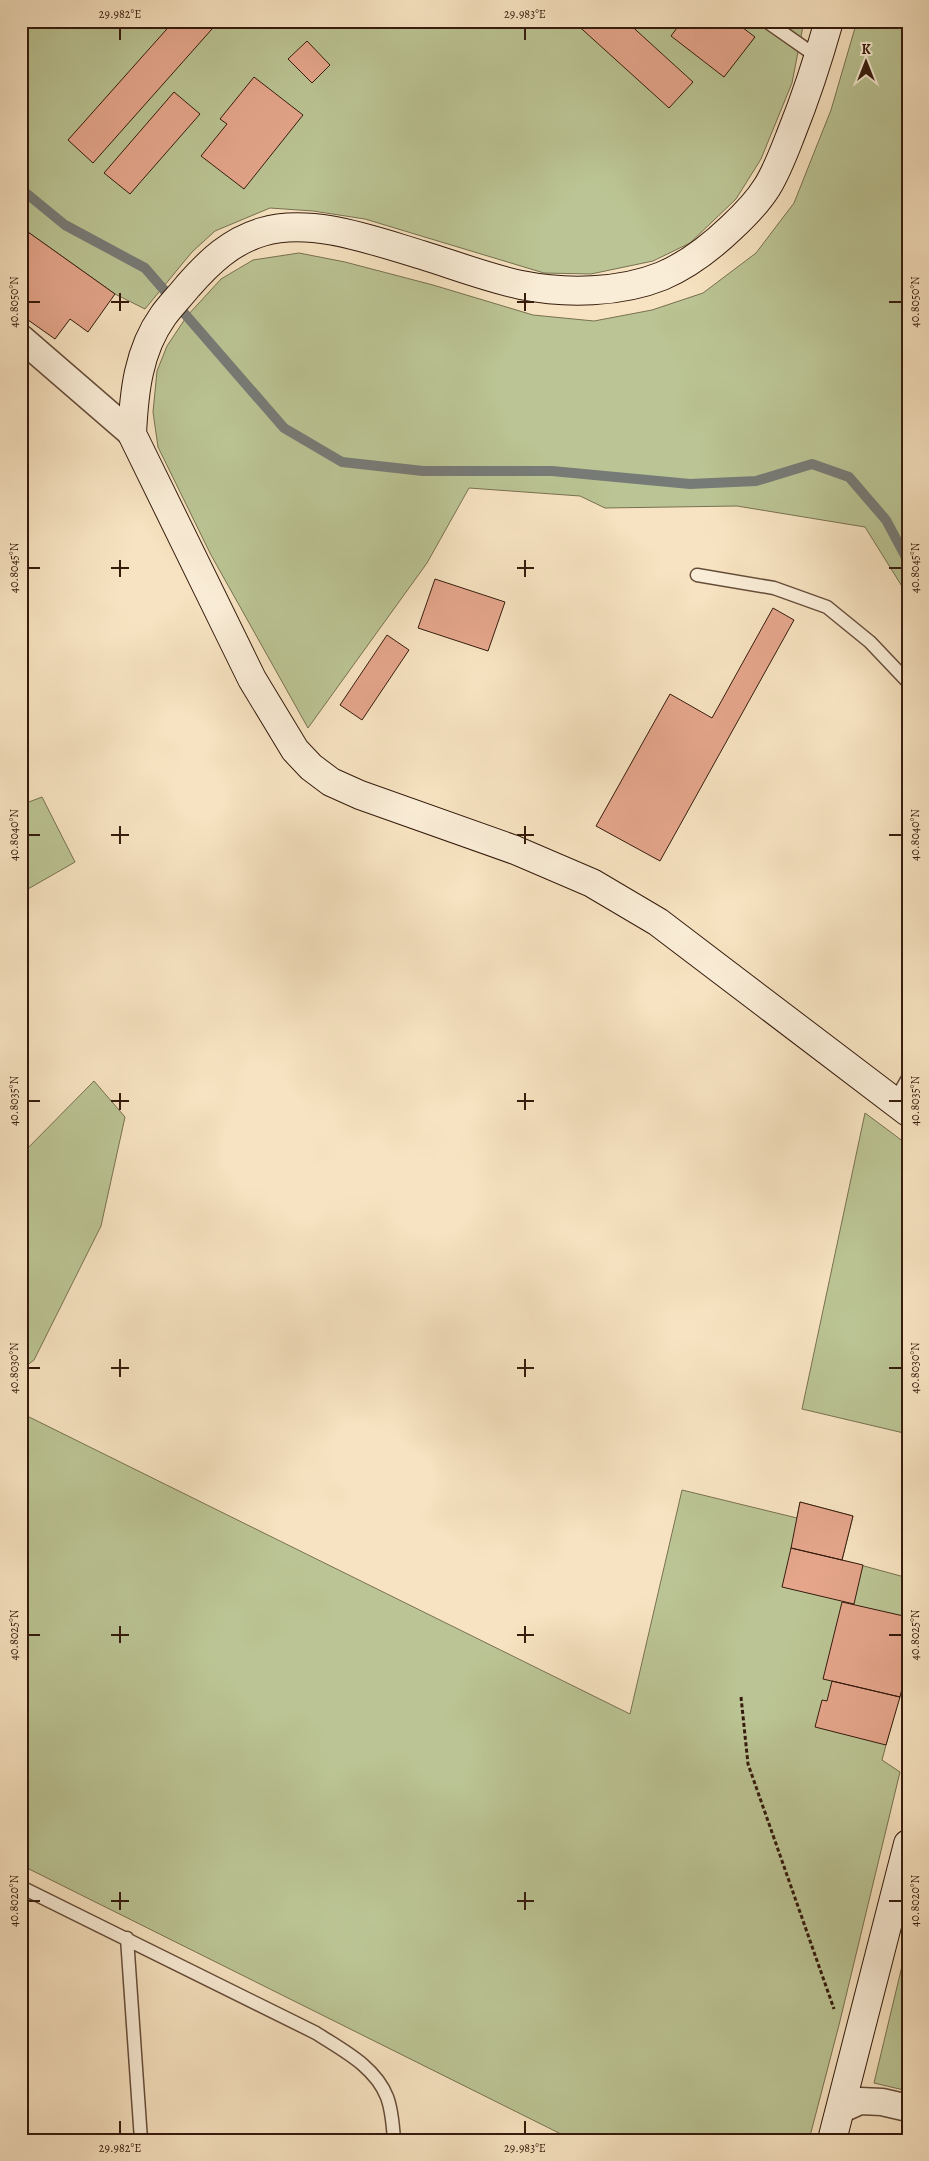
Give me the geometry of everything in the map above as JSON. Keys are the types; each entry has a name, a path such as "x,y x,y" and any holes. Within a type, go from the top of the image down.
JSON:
{"street":[{"path":"132,434 134,395 140,365 162,318 208,263 241,240 265,231 291,228 323,229 354,235 521,285 558,290 592,290 629,285 662,276 697,257 746,213 767,188 783,155 819,58 829,21"},
{"path":"21,338 132,434 252,679 295,750 311,767 331,782 360,795 515,850 592,883 658,922 904,1097"},
{"path":"832,2140 908,1844"},
{"path":"840,2110 860,2101 882,2102 908,2108"}],"lane":[{"path":"766,21 819,58"},
{"path":"697,575 774,588 827,607 870,642 908,682"},
{"path":"21,1887 316,2033 359,2060 376,2079 387,2097 394,2140"},
{"path":"127,1938 141,2140"}],"path":[{"path":"741,1697 748,1764 836,2016"}],"green space":[{"path":"21,21 804,21 792,83 761,159 736,199 690,243 653,261 591,274 544,273 365,219 313,211 270,208 215,231 192,252 145,309 115,294 21,227"},
{"path":"857,21 908,21 908,596 865,527 737,506 605,508 580,496 469,488 427,563 308,728 211,555 158,447 153,412 157,371 167,346 187,316 221,279 253,260 299,253 345,262 433,285 533,315 594,321 652,310 703,293 756,253 794,203 831,110"},
{"path":"42,797 75,862 21,893 21,805"},
{"path":"94,1081 125,1117 101,1226 34,1360 21,1370 21,1155"},
{"path":"865,1113 908,1145 908,1434 802,1409"},
{"path":"21,1413 630,1714 682,1490 797,1518 800,1502 853,1516 842,1560 908,1578 908,1663 882,1760 900,1772 839,2025 809,2140 573,2140 21,1865"},
{"path":"908,1941 908,2091 874,2083"}],"building":[{"path":"174,21 203,21 212,29 93,163 68,140"},
{"path":"573,21 626,21 693,82 669,108"},
{"path":"682,21 734,21 755,37 724,77 671,36"},
{"path":"307,41 330,65 312,83 288,59"},
{"path":"254,77 303,115 244,189 201,156 227,124 220,119"},
{"path":"174,92 200,114 130,194 104,173"},
{"path":"21,227 115,294 88,332 70,319 55,339 21,315"},
{"path":"435,579 505,602 488,651 418,628"},
{"path":"773,608 794,620 660,861 596,826 670,694 712,718"},
{"path":"387,635 409,650 362,720 340,705"},
{"path":"800,1502 853,1516 842,1560 791,1548"},
{"path":"791,1548 863,1565 854,1604 782,1587"},
{"path":"842,1602 908,1617 908,1663 900,1697 823,1679"},
{"path":"832,1681 900,1697 886,1745 815,1727 822,1700 827,1701"}],"waterway":[{"path":"21,189 65,225 145,268 284,428 342,462 423,471 552,471 690,484 756,481 812,464 849,477 886,520 908,561"}]}
